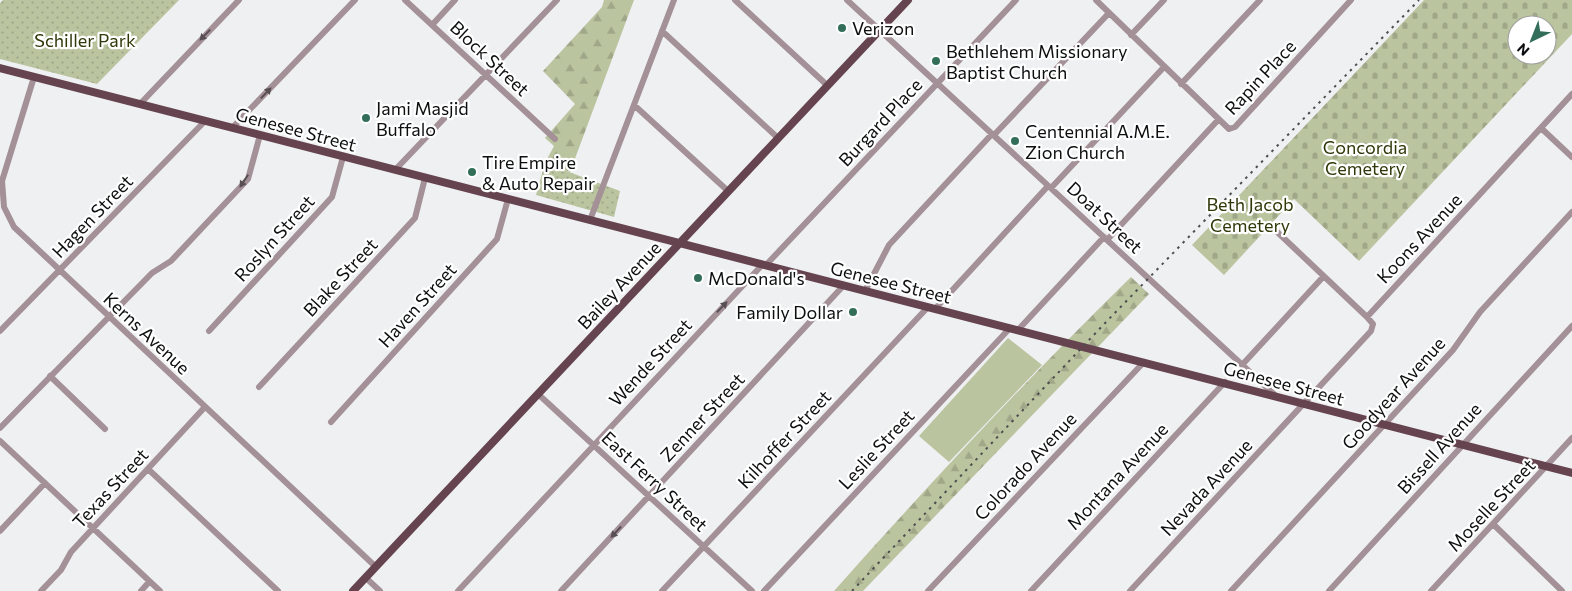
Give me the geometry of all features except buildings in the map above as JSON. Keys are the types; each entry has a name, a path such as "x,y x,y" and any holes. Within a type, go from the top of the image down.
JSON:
{"main road":[{"name":"Bailey Avenue","path":"353,591 908,0"},
{"name":"Genesee Street","path":"0,68 1225,382 1572,473"}],"street":[{"path":"140,104 239,0"},
{"path":"232,128 355,0"},
{"name":"Block Street","path":"405,0 555,139"},
{"path":"432,25 455,0"},
{"path":"395,170 487,76 557,0"},
{"path":"590,220 674,0"},
{"path":"735,0 828,86"},
{"name":"Doat Street","path":"847,0 1276,396"},
{"name":"Burgard Place","path":"764,265 1016,0"},
{"path":"1096,0 1218,120"},
{"path":"1131,35 1164,0"},
{"path":"1181,84 1260,0"},
{"name":"Rapin Place","path":"1018,330 1218,120 1227,129 1234,127 1351,0"},
{"path":"865,291 889,244 1109,13"},
{"path":"662,31 778,138"},
{"name":"Kilhoffer Street","path":"662,591 1164,67"},
{"name":"Kerns Avenue","path":"34,77 3,172 2,200 14,227 108,318 376,567"},
{"name":"Koons Avenue","path":"1367,317 1572,94"},
{"path":"634,104 728,191"},
{"name":"Hagen Street","path":"0,332 205,121"},
{"path":"1541,128 1572,156"},
{"path":"0,428 152,273 171,260 248,179 260,135"},
{"name":"Roslyn Street","path":"209,331 332,197 343,157"},
{"name":"Blake Street","path":"259,387 415,218 425,178"},
{"name":"Haven Street","path":"331,422 497,239 508,199"},
{"name":"Goodyear Avenue","path":"1231,591 1455,348 1480,312 1572,212"},
{"path":"1273,228 1373,324 1373,329 1304,403"},
{"name":"Wende Street","path":"458,591 764,265"},
{"path":"1242,365 1323,277"},
{"name":"Zenner Street","path":"561,591 844,285"},
{"name":"Bissell Avenue","path":"1329,591 1572,326"},
{"name":"Leslie Street","path":"764,591 1010,328"},
{"name":"Colorado Avenue","path":"928,591 1144,362"},
{"path":"50,376 105,428"},
{"name":"Montana Avenue","path":"1031,591 1225,382"},
{"name":"East Ferry Street","path":"538,394 752,591"},
{"name":"Nevada Avenue","path":"1130,591 1304,403"},
{"name":"Texas Street","path":"41,591 61,570 71,552 204,408"},
{"name":"Moselle Street","path":"1431,591 1572,438"},
{"path":"0,440 160,591"},
{"path":"148,469 278,591"},
{"path":"0,531 45,483"},
{"path":"1493,524 1562,591"},
{"path":"366,578 380,591"},
{"path":"141,591 150,582"}],"green space":[{"name":"Schiller Park","path":"3,0 179,0 97,84 0,59 0,3"},
{"path":"604,0 634,0 570,172 545,163 554,146 545,138 575,104 543,71 602,7"},
{"name":"Concordia Cemetery","path":"1424,0 1572,0 1572,34 1557,50 1557,15 1507,15 1507,65 1543,65 1359,261 1294,199 1224,275 1192,245"},
{"path":"545,163 620,191 614,217 536,195"},
{"path":"1131,277 1149,294 863,591 834,591 980,431"},
{"path":"1008,338 1042,365 949,462 919,436"}],"railway":[{"path":"852,591 1107,321 1419,0"}],"place":[{"name":"Verizon","path":"842,28"},
{"name":"Bethlehem Missionary Baptist Church","path":"936,61"},
{"name":"Jami Masjid Buffalo","path":"366,118"},
{"name":"Centennial A.M.E. Zion Church","path":"1015,141"},
{"name":"Tire Empire & Auto Repair","path":"472,172"},
{"name":"McDonald's","path":"698,278"},
{"name":"Family Dollar","path":"853,312"}],"park label":[{"name":"Beth Jacob Cemetery","path":"1250,214"}]}
